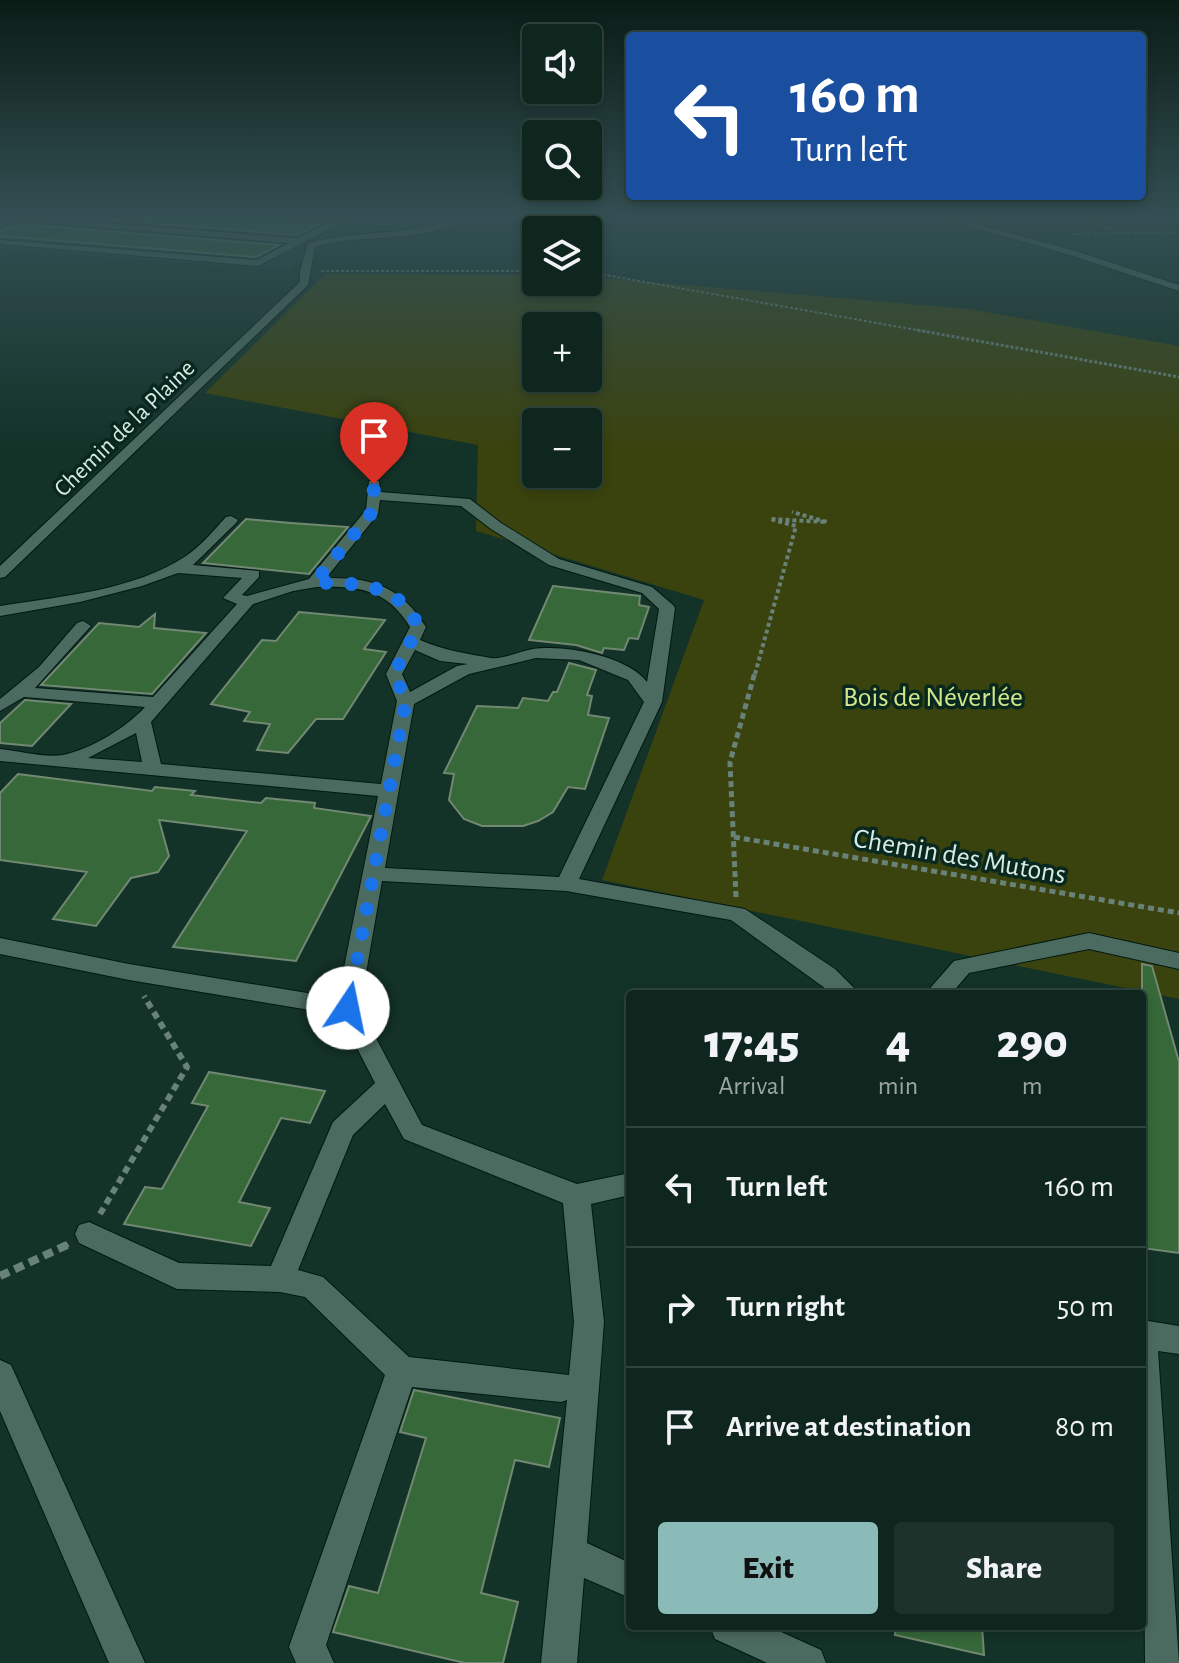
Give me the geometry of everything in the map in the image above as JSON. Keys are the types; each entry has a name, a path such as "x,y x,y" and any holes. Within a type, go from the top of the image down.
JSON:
{"street":[{"name":"Chemin de la Plaine","path":"0,574 294,294"},
{"path":"314,583 373,511 374,490 465,502 496,526 554,562 647,590 667,608 653,702 566,884"},
{"path":"0,611 95,594 177,568 195,557 231,520"},
{"path":"177,568 254,574 231,598 248,601"},
{"path":"65,761 105,744 142,721 248,601 270,590 298,583 354,583 381,589 412,611 418,627 394,674 406,701 348,1008 413,1132 576,1196 626,1185"},
{"path":"0,706 20,692 69,645 83,626"},
{"path":"411,642 446,657 500,662"},
{"path":"406,701 463,670 536,653 582,655 634,676 653,702"},
{"path":"20,692 158,703"},
{"path":"142,721 153,769"},
{"path":"0,775 10,756 391,791"},
{"path":"375,874 566,884 737,914 827,975 844,990"},
{"path":"941,990 962,967 1089,941 1179,961"},
{"path":"0,946 129,972 348,1008"},
{"path":"280,1279 342,1129 388,1086"},
{"path":"559,1663 589,1322 576,1196"},
{"path":"89,1234 177,1276 280,1279 313,1286 402,1371 561,1387"},
{"path":"1146,1336 1179,1340"},
{"path":"316,1663 307,1647 402,1371"},
{"path":"0,1375 127,1663"},
{"path":"1146,1397 1163,1663"},
{"path":"569,1553 626,1579"},
{"path":"737,1630 808,1663"}],"path":[{"path":"710,294 1179,377"},
{"path":"737,914 730,762 796,526 770,519 827,522 792,512"},
{"name":"Chemin des Mutons","path":"734,837 1179,913"},
{"path":"0,1276 89,1234 187,1067 129,972"}],"green space":[{"name":"Bois de Néverlée","path":"305,294 786,294 969,309 1179,346 1179,999 602,880 704,600 476,531 478,445 205,393"}],"building":[{"path":"246,519 348,527 309,574 203,563"},
{"path":"553,586 640,596 639,605 649,607 638,639 629,638 624,650 604,648 602,653 576,645 529,640"},
{"path":"299,612 385,620 364,649 386,652 343,719 316,719 288,753 257,750 270,724 244,721 250,712 211,704 262,640 276,641"},
{"path":"155,614 154,628 206,633 152,694 41,685 99,623 139,627"},
{"path":"569,663 596,670 587,695 592,696 588,715 609,718 585,789 568,787 553,812 523,826 482,826 464,819 449,800 454,774 444,773 477,706 518,708 523,698 548,701 553,692 557,692"},
{"path":"25,700 71,704 32,746 0,743 0,723"},
{"path":"18,774 152,791 155,787 195,791 191,795 261,803 266,798 315,803 314,808 371,816 296,961 173,947 247,831 159,820 169,856 158,872 131,878 96,926 53,919 87,872 0,860 0,793"},
{"path":"1142,964 1152,966 1179,1062 1179,1253 1146,1249 1146,990 1142,990"},
{"path":"209,1072 325,1091 310,1123 281,1118 239,1202 270,1208 251,1246 124,1224 145,1187 162,1189 208,1106 192,1103"},
{"path":"414,1390 560,1418 549,1467 515,1460 481,1593 518,1602 503,1663 465,1663 333,1632 349,1586 378,1593 426,1438 400,1432"},
{"path":"896,1630 982,1630 984,1655 895,1635"}],"route":[{"path":"348,1008 406,701 394,674 418,627 412,611 381,589 354,583 314,583 373,511 374,484"}]}
